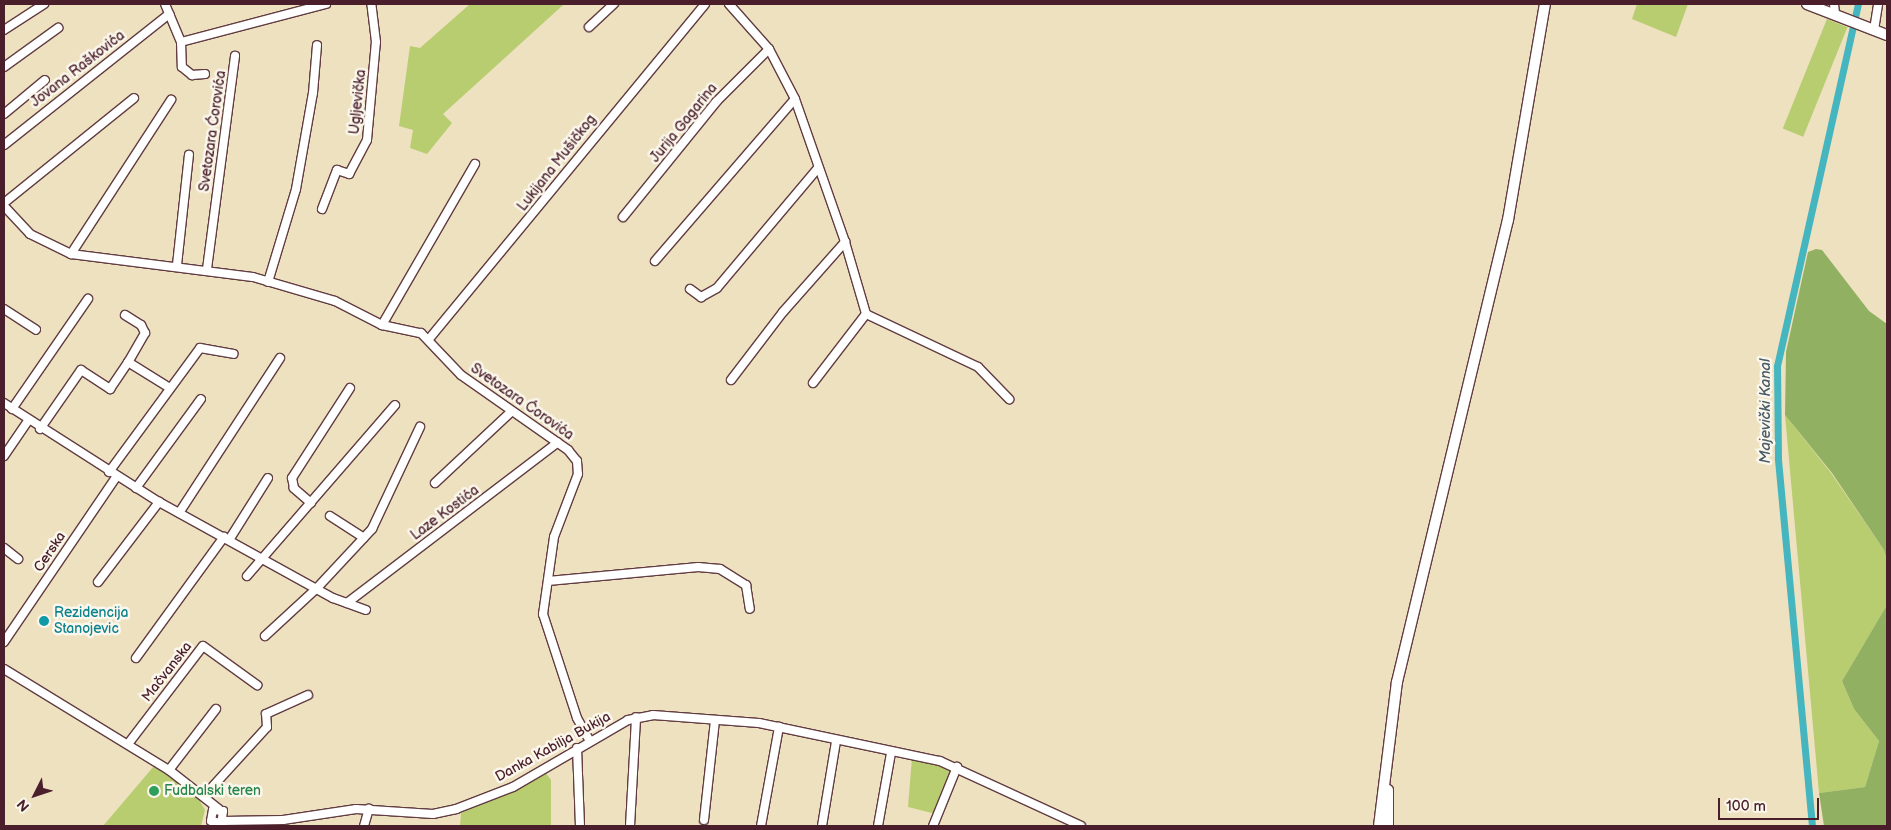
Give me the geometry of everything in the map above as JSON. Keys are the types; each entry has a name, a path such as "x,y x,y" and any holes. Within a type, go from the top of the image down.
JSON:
{"main road":[{"path":"1807,4 1838,12 1887,35"},
{"path":"1379,826 1397,682 1414,602 1508,220 1545,6"},
{"path":"1386,764 1388,826"}],"street":[{"path":"4,30 44,4"},
{"path":"166,4 181,42 180,57 183,69 192,75 205,74"},
{"path":"181,42 326,4"},
{"name":"Ugljevička","path":"322,209 336,170 349,174 367,140 376,42 371,4"},
{"path":"589,27 614,4"},
{"name":"Lukijana Mušičkog","path":"429,339 498,260 607,120 705,4"},
{"path":"729,4 769,49 795,99 845,242 866,314 978,367 1009,399"},
{"path":"1869,27 1878,4"},
{"name":"Jovana Raškovića","path":"4,145 169,14"},
{"path":"4,67 58,28"},
{"path":"268,282 296,189 310,113 317,45"},
{"name":"Jurija Gagarina","path":"623,217 716,102 769,49"},
{"name":"Svetozara Ćorovića","path":"206,269 236,56"},
{"path":"4,114 45,80"},
{"name":"Svetozara Ćorovića","path":"134,98 4,204 30,234 71,254 206,269 268,282 335,301 382,325 410,330 429,339 461,375 558,442 573,455 578,474 556,531 543,608 545,626 577,718 589,740"},
{"path":"655,261 795,99"},
{"path":"71,254 171,100"},
{"name":"Svetozara Ćorovića","path":"177,265 189,155"},
{"path":"382,325 476,164"},
{"path":"690,289 701,297 717,288 818,168"},
{"path":"731,380 813,277 845,242"},
{"path":"12,409 88,299"},
{"path":"4,309 36,330"},
{"path":"813,383 866,314"},
{"path":"40,429 81,370 110,389 145,333 141,325 125,315"},
{"path":"108,472 200,348 233,354"},
{"path":"179,513 280,358"},
{"path":"128,362 170,388"},
{"path":"310,503 294,488 292,478 350,388"},
{"path":"136,488 201,399"},
{"path":"4,403 40,429 159,502 317,588 366,610"},
{"path":"247,576 395,405"},
{"path":"435,483 512,411"},
{"path":"4,456 28,420"},
{"path":"265,636 317,588 372,529 420,428"},
{"name":"Laze Kostića","path":"347,603 558,442"},
{"name":"Cerska","path":"4,642 116,477"},
{"path":"136,658 226,538 268,478"},
{"path":"98,582 159,502"},
{"path":"330,516 364,538"},
{"path":"4,548 18,559"},
{"path":"548,581 698,567 720,568 746,585 750,609"},
{"name":"Mačvanska","path":"128,744 203,646 257,685"},
{"path":"4,669 169,770 221,810 246,820"},
{"path":"201,794 267,727 266,714 308,695"},
{"path":"169,770 216,709"},
{"name":"Danka Kabilja Bukija","path":"219,824 246,820 283,820 369,809 433,814 456,809 513,787 589,740 636,717 653,715 779,727 891,753 922,757 957,767 1082,826"},
{"path":"630,826 636,717"},
{"path":"704,820 715,721"},
{"path":"762,826 779,727"},
{"path":"822,826 836,741"},
{"path":"577,748 580,826"},
{"path":"878,826 891,753"},
{"path":"933,826 957,767"},
{"path":"201,794 209,820"},
{"path":"364,826 369,809"},
{"path":"209,820 221,810"},
{"path":"209,820 219,824 221,810"}],"green space":[{"path":"470,4 563,5 443,114 452,123 427,154 410,148 413,130 399,126 410,46 420,48"},
{"path":"1637,4 1688,4 1676,37 1632,19"},
{"path":"1827,19 1847,27 1803,137 1783,128"},
{"path":"1816,249 1822,250 1869,311 1887,324 1887,560 1884,550 1832,473 1785,415 1786,352 1808,252"},
{"path":"1785,415 1831,473 1884,550 1887,560 1887,605 1842,681 1854,709 1879,741 1865,787 1819,793"},
{"path":"1887,605 1887,826 1824,826 1819,793 1865,787 1879,741 1854,709 1842,681"},
{"path":"912,758 953,770 936,814 908,807"},
{"name":"Fudbalski teren","path":"154,766 197,796 205,810 201,826 103,826"},
{"path":"545,772 551,780 551,826 460,826 461,813 523,786"}],"waterway":[{"name":"Majevički Kanal","path":"1812,826 1778,458 1777,366 1858,4"}],"place":[{"name":"Rezidencija Stanojevic","path":"44,621"},
{"name":"Fudbalski teren","path":"154,791"}]}
